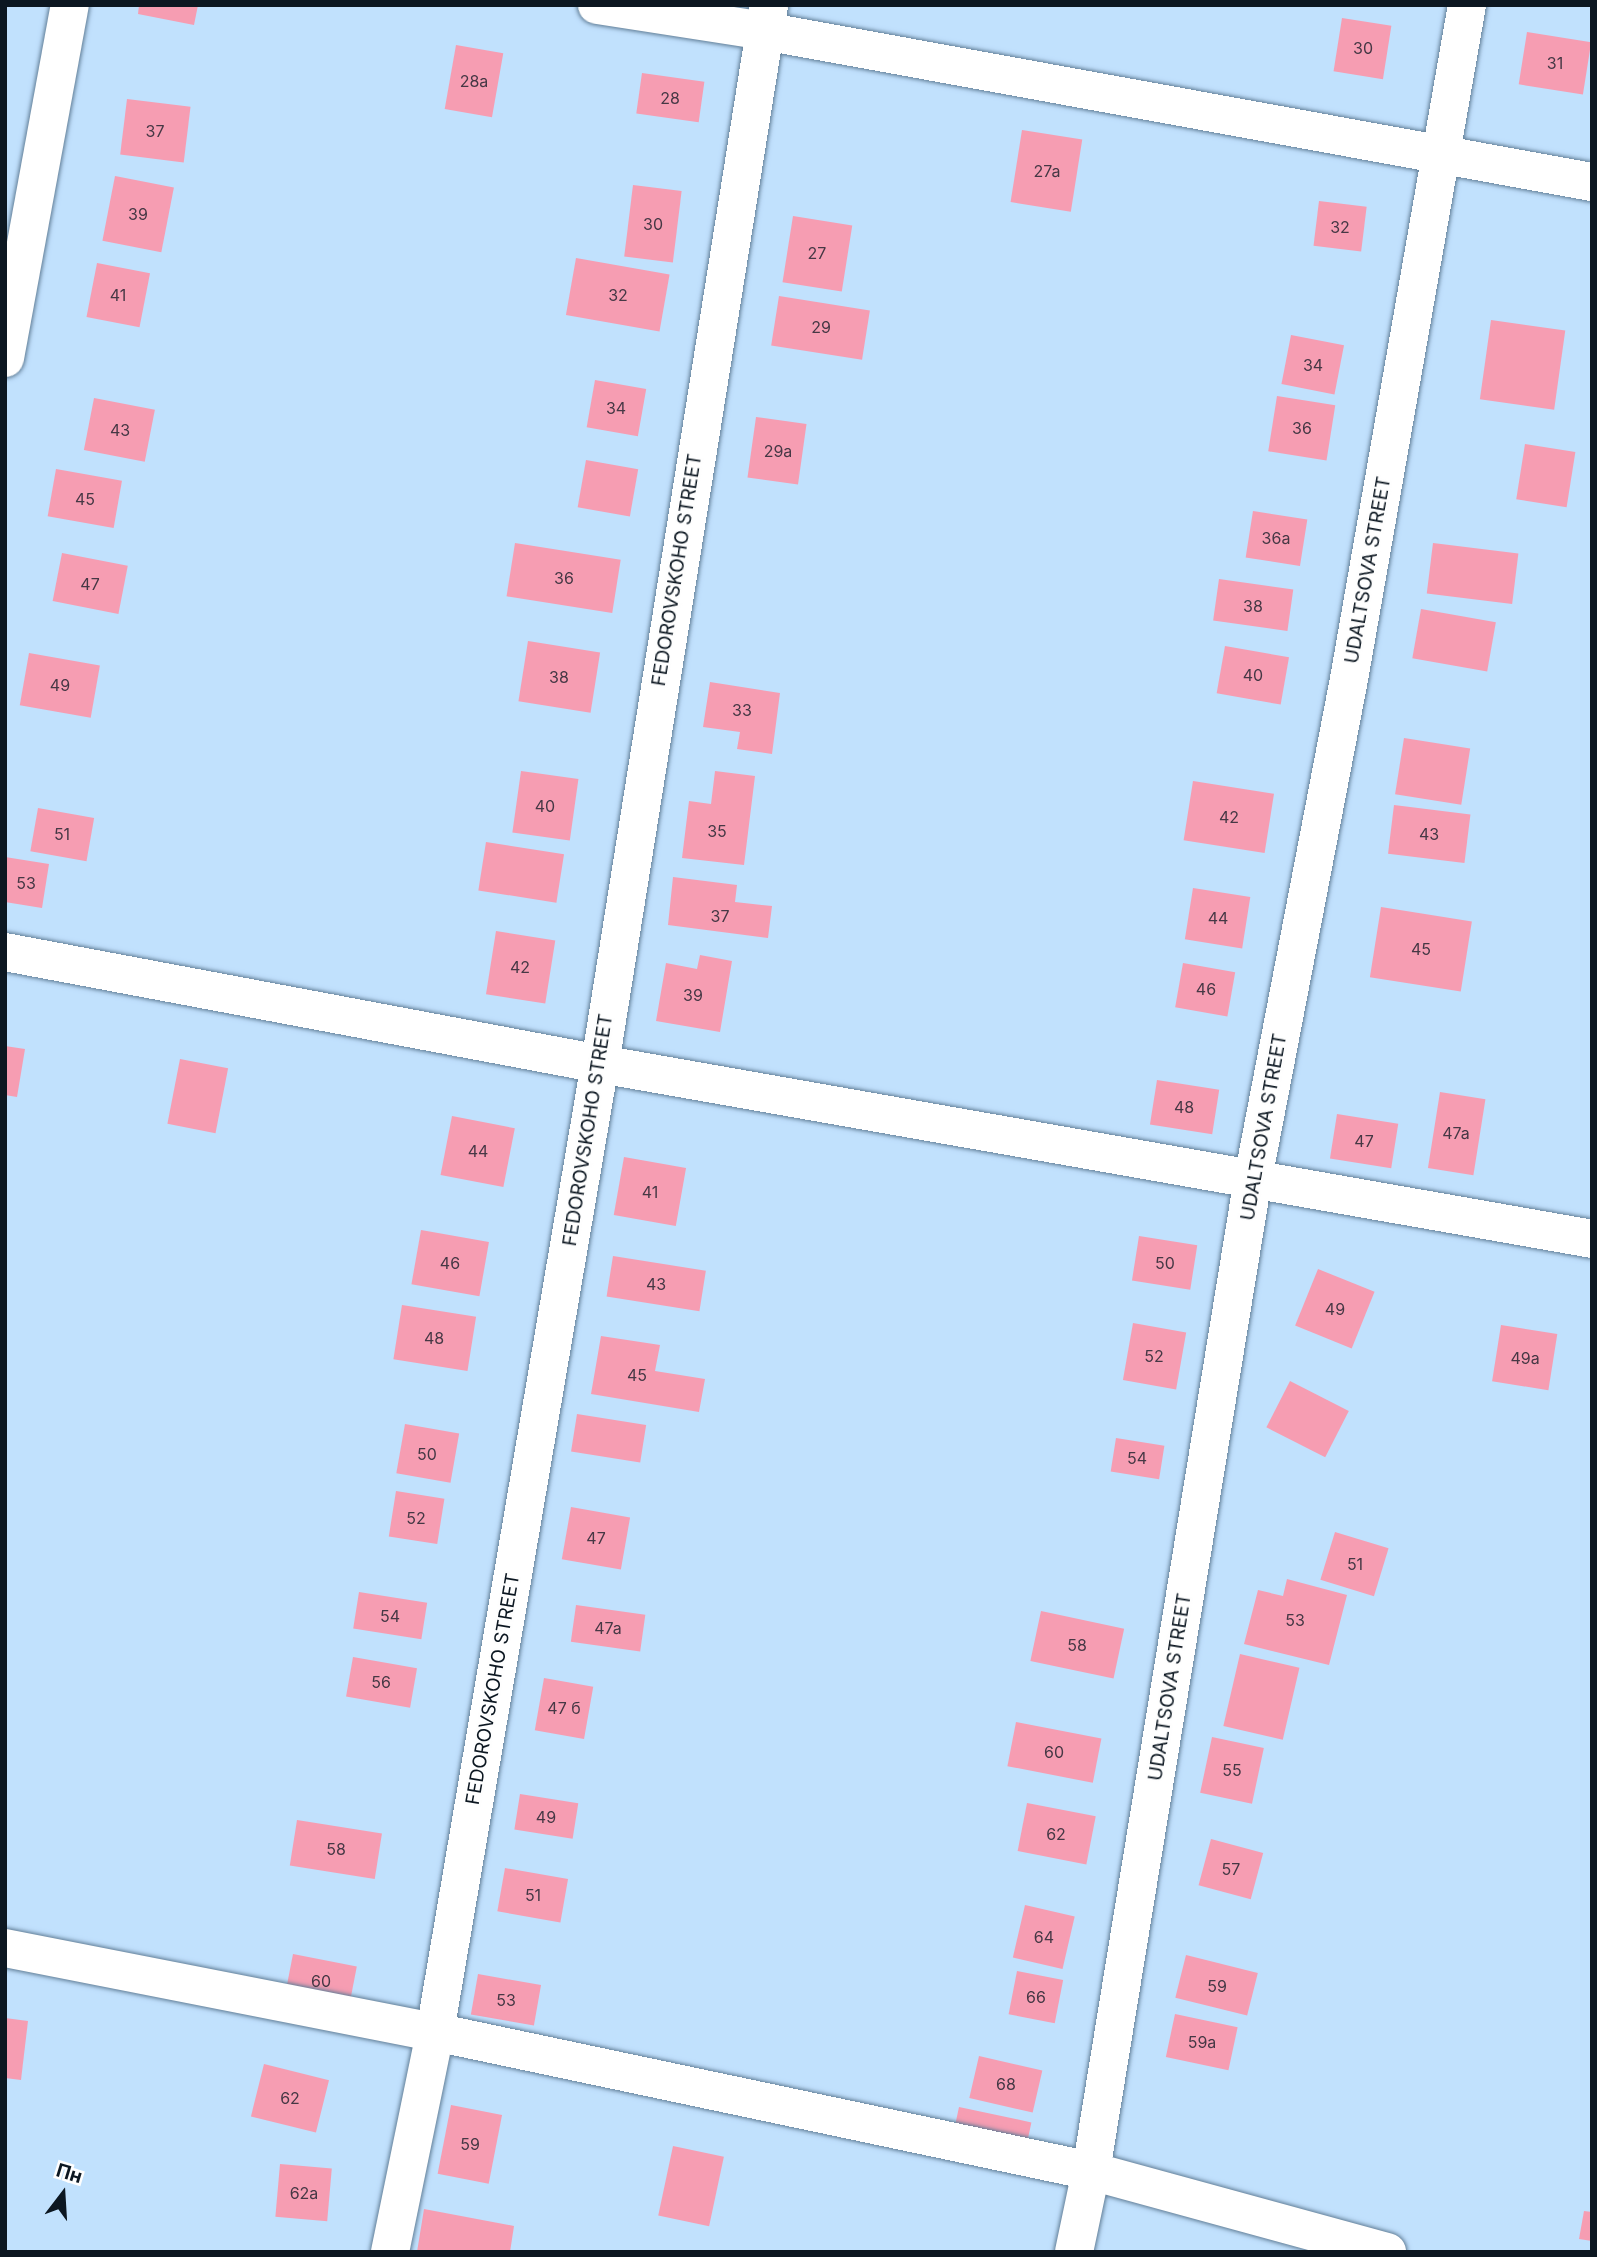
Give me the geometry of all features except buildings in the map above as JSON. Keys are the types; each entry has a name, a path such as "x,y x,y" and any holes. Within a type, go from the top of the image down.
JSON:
{"street":[{"path":"5,358 70,5"},
{"path":"597,5 766,18 1440,156 1592,182"},
{"name":"UDALTSOVA STREET","path":"1074,2252 1091,2171 1253,1179 1349,679 1467,5"},
{"name":"FEDOROVSKOHO STREET","path":"390,2252 435,2032 600,1064 766,18"},
{"path":"5,952 600,1064 1592,1239"},
{"path":"5,1948 435,2032 1091,2171 1387,2252"}]}
